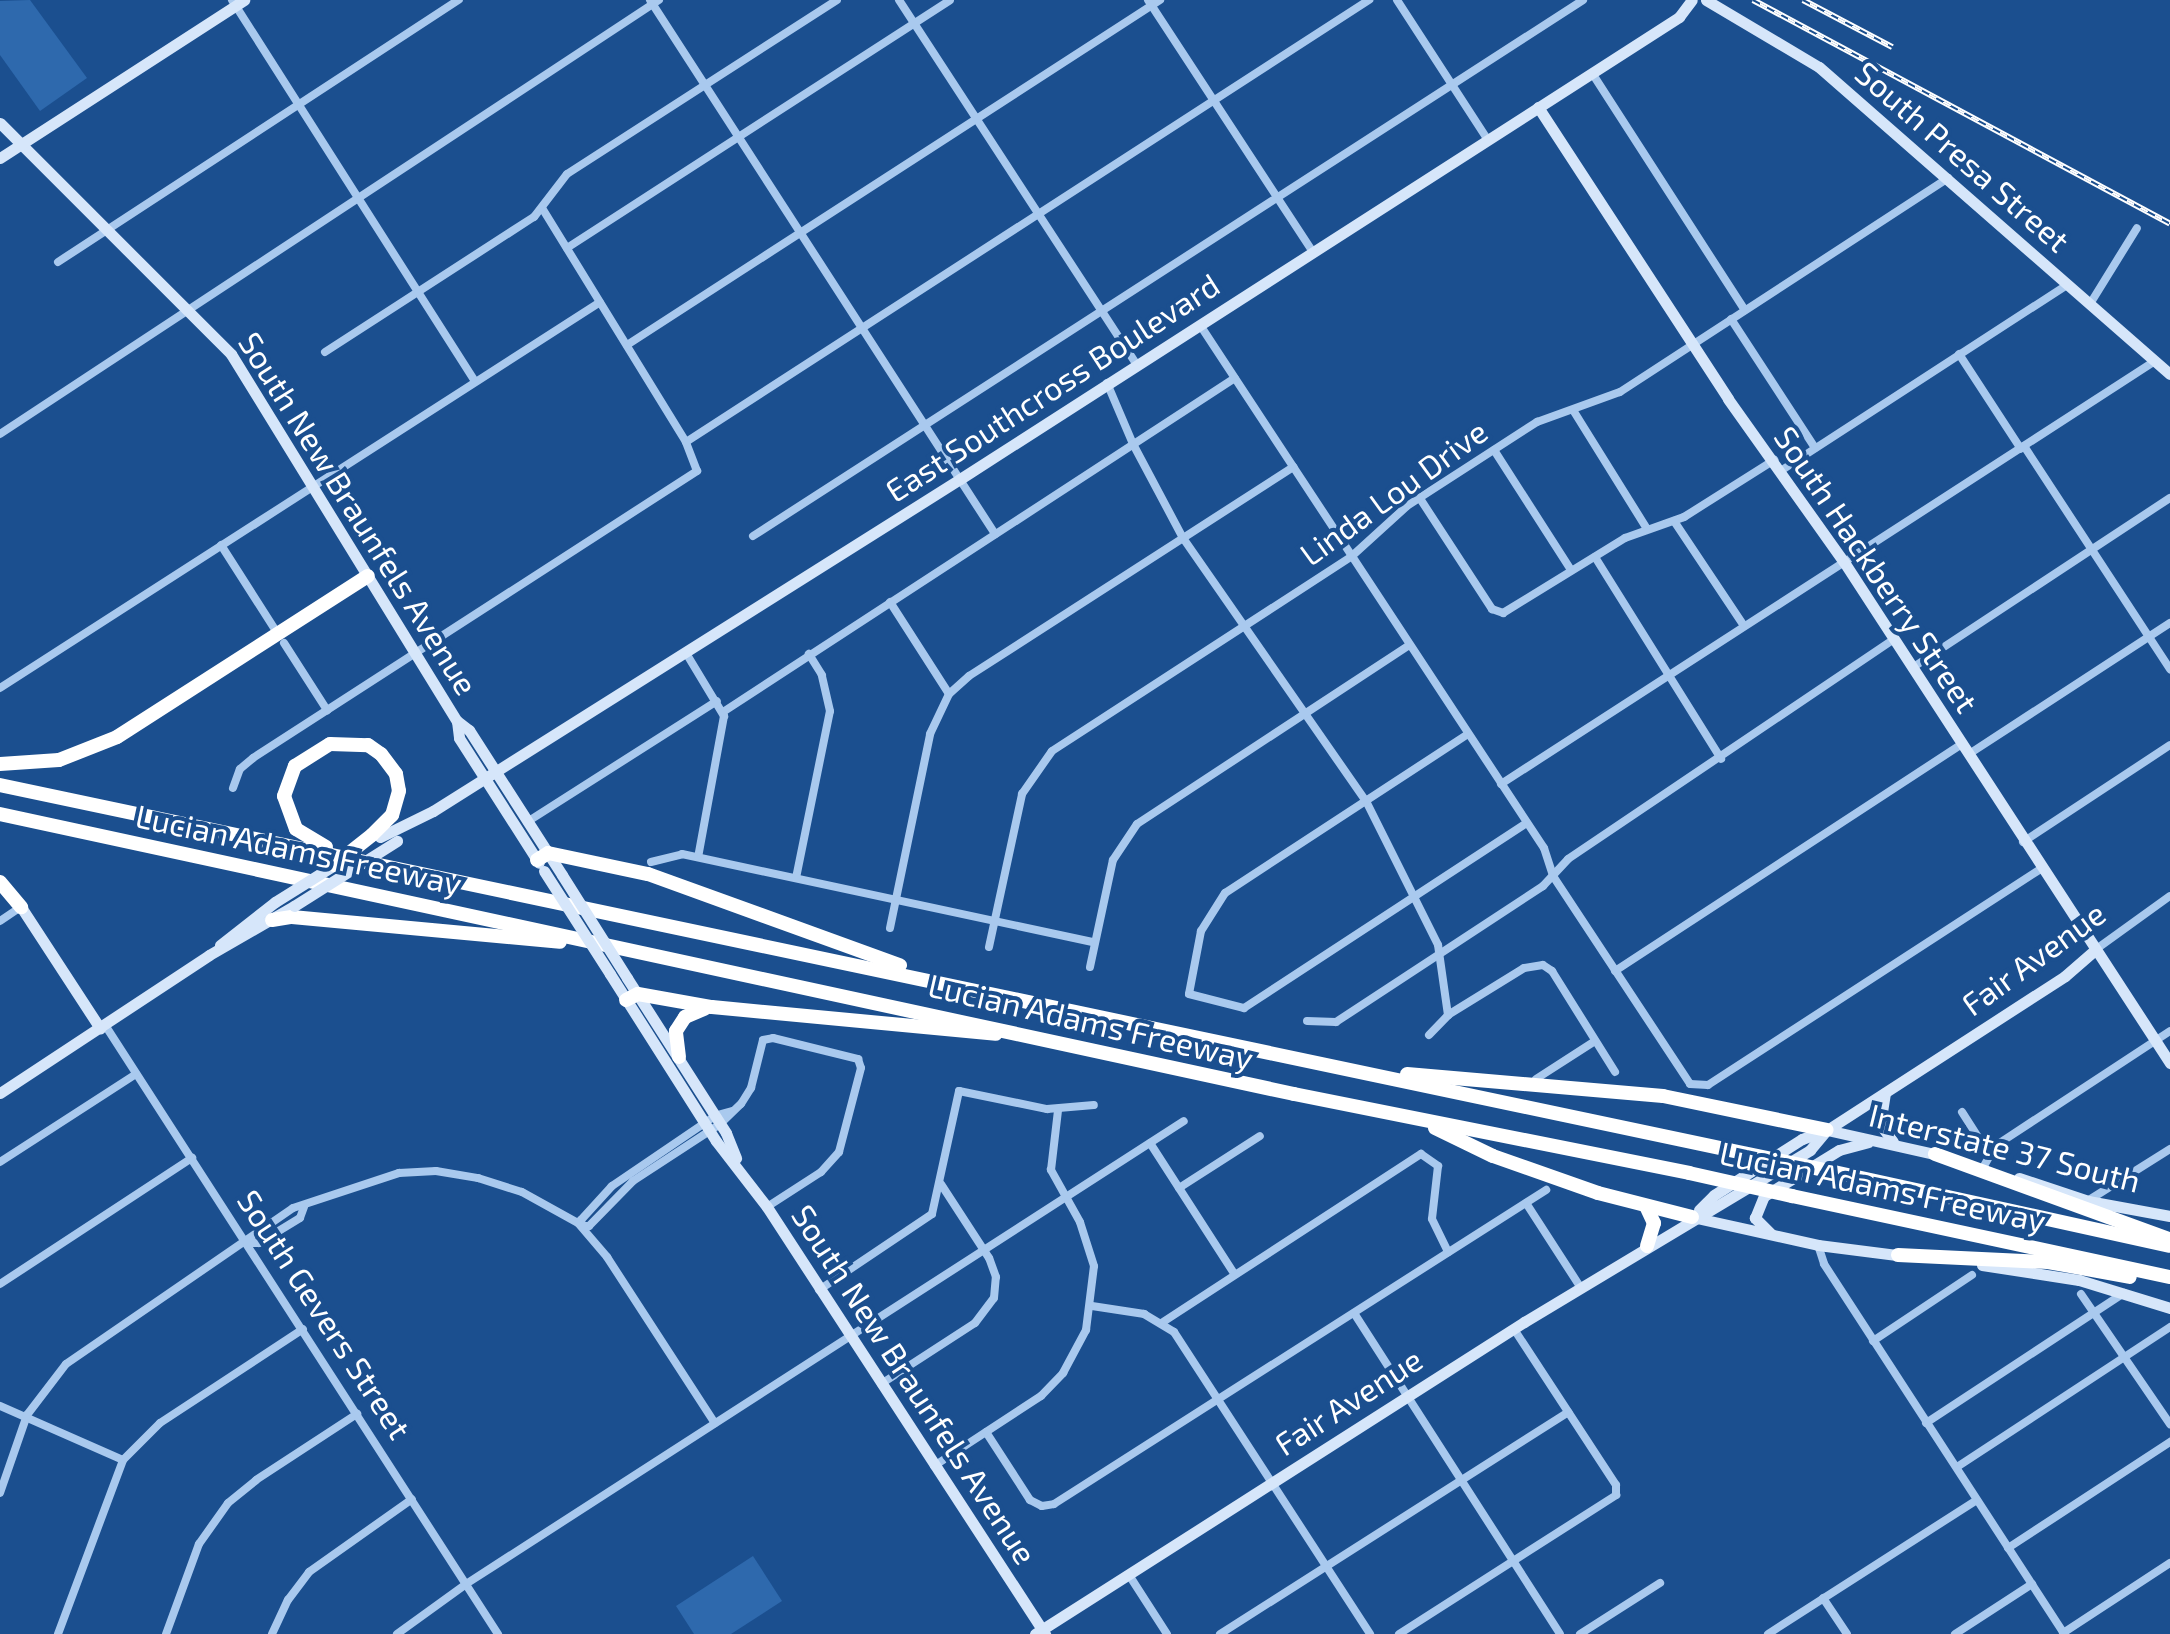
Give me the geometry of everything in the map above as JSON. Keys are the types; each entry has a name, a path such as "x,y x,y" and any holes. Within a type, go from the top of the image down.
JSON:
{"highway":[{"path":"0,764 60,760 117,737 368,576"},
{"path":"334,865 376,836 392,816 398,790 396,774 382,754 360,742 340,741 312,752 294,766 286,787 285,806 304,838 403,870"},
{"name":"Lucian Adams Freeway","path":"0,785 2170,1246"},
{"name":"Lucian Adams Freeway","path":"0,814 1416,1119 1689,1173 2170,1280"},
{"path":"543,861 701,890 850,949 996,986 1050,1005"},
{"path":"0,882 21,907"},
{"path":"272,920 292,918 506,935 670,957"},
{"path":"632,997 986,1034 1026,1034"},
{"path":"679,1057 676,1032 684,1018 712,1007"},
{"path":"1346,1068 1663,1096 1827,1130"},
{"path":"1416,1119 1494,1156 1646,1206 1692,1217"},
{"path":"1935,1154 2170,1239"},
{"path":"1646,1206 1654,1223 1647,1246"},
{"path":"1898,1255 2048,1262 2170,1280"}],"main road":[{"name":"East Southcross Boulevard","path":"0,1093 209,956 397,841 433,811 960,480 1592,73 1679,16 1692,0"},
{"name":"South Presa Street","path":"1706,0 1819,67 2170,374"},
{"path":"0,158 237,2"},
{"name":"South Hackberry Street","path":"1538,107 1692,344 1844,562 2170,1063"},
{"name":"South New Braunfels Avenue","path":"0,123 190,310 238,364 458,721 469,730 490,775 610,974 679,1057 713,1123"},
{"name":"East Southcross Boulevard","path":"376,836 433,811"},
{"name":"South New Braunfels Avenue","path":"543,861 562,875 627,978 632,997 1041,1633"},
{"name":"East Southcross Boulevard","path":"209,956 242,924 334,865"},
{"name":"South Gevers Street","path":"21,907 102,1027"},
{"name":"Fair Avenue","path":"1041,1633 1514,1328 1692,1217 1721,1205 1810,1150 1827,1130 2065,976 2095,950"},
{"path":"1885,1093 1880,1124 1896,1145"},
{"name":"Interstate 37 South","path":"1827,1130 1935,1154 1986,1160 2088,1201 2170,1216"},
{"path":"1774,1236 1755,1218 1764,1196 1839,1150 1877,1140"},
{"path":"1692,1217 1818,1245 2017,1269 2124,1293 2170,1308"}],"street":[{"path":"58,262 459,0"},
{"path":"324,352 542,208 561,178 837,0"},
{"path":"899,0 1137,365"},
{"path":"567,248 950,0"},
{"path":"686,442 1369,0"},
{"path":"1397,0 1488,140"},
{"path":"753,536 1583,0"},
{"path":"0,434 654,1 995,534"},
{"path":"237,2 297,106 474,381"},
{"path":"627,345 1153,2 1313,252"},
{"path":"1592,73 1744,310"},
{"name":"Linda Lou Drive","path":"989,947 1022,794 1044,758 1352,556 1419,498 1536,422 1610,397 1948,178"},
{"path":"232,788 245,764 692,476 697,465 686,442 542,208"},
{"path":"2090,304 2137,228"},
{"path":"1419,498 1498,613 1508,612 1595,556 1647,529 1674,521 1816,448 2068,284"},
{"path":"0,688 600,302"},
{"path":"1731,319 1816,448"},
{"path":"1200,325 1527,824 1550,860 1553,876 1687,1082 1708,1085 2041,869"},
{"path":"1958,354 2170,670"},
{"path":"1501,784 2155,361"},
{"path":"723,712 1235,378"},
{"path":"1107,383 1133,444 1184,538 1366,800 1416,896 1440,954 1448,1015"},
{"path":"1573,410 1647,529"},
{"path":"1494,450 1571,570"},
{"path":"890,928 930,734 949,694 968,676 1294,467"},
{"path":"1912,668 2170,498"},
{"path":"1674,521 1744,626"},
{"path":"221,545 274,628"},
{"path":"1595,556 1721,759"},
{"path":"890,602 949,694"},
{"path":"1615,971 2170,622"},
{"path":"1306,1021 1336,1022 1553,876 1568,859 1721,759 1764,724 1894,639"},
{"path":"284,642 327,710"},
{"path":"1090,967 1112,860 1129,832 1410,646"},
{"path":"686,653 723,712 698,857"},
{"path":"796,878 830,711 822,675 809,654"},
{"path":"523,825 717,700"},
{"path":"1468,734 1230,889 1207,918 1189,994 1244,1008 1527,824"},
{"path":"2023,842 2170,746"},
{"path":"651,862 682,854 1094,942"},
{"name":"Fair Avenue","path":"2095,950 2170,896"},
{"path":"0,921 21,907"},
{"path":"1428,1035 1448,1015 1528,966 1544,965 1552,971 1615,1072"},
{"name":"South Gevers Street","path":"102,1027 192,1158 498,1634"},
{"path":"1962,1112 1986,1160 2170,1031"},
{"path":"582,1226 588,1226 633,1181 732,1112 751,1088 762,1040 774,1038 860,1062 846,1134 828,1167 767,1207"},
{"path":"1536,1079 1595,1041"},
{"path":"0,1162 136,1074"},
{"path":"820,1290 932,1214 959,1091 1058,1110 1094,1105"},
{"path":"934,1466 1041,1396 1080,1345 1092,1306 1090,1251 1050,1164 1058,1110"},
{"path":"398,1634 466,1584 1184,1121"},
{"path":"1179,1188 1260,1136"},
{"path":"1150,1143 1234,1272"},
{"path":"2088,1201 2170,1149"},
{"path":"1163,1322 1414,1156 1430,1156 1438,1170 1432,1219 1448,1252"},
{"path":"0,1284 192,1158"},
{"path":"0,1493 27,1416 66,1364 247,1243 260,1243 300,1218 304,1207 376,1178 436,1171 522,1192 582,1226 715,1423"},
{"path":"881,1384 987,1312 996,1277 984,1250 940,1184"},
{"path":"986,1432 1030,1500 1048,1506 1546,1190"},
{"path":"1526,1203 1581,1288"},
{"path":"1818,1245 1824,1264 2064,1633 2170,1563"},
{"path":"1874,1341 1972,1275"},
{"path":"1926,1423 2124,1293"},
{"path":"2081,1294 2170,1424"},
{"path":"1092,1306 1163,1322 1370,1634"},
{"path":"1354,1313 1560,1634"},
{"path":"1956,1468 2170,1327"},
{"path":"1399,1634 1617,1492 1514,1328"},
{"path":"58,1634 123,1460 160,1422 303,1329"},
{"path":"0,1406 123,1460"},
{"path":"1220,1634 1568,1412"},
{"path":"166,1634 198,1544 228,1503 256,1480 357,1414"},
{"path":"2008,1548 2170,1442"},
{"path":"272,1634 288,1600 309,1572 412,1500"},
{"path":"1768,1634 1978,1500"},
{"path":"1129,1575 1167,1634"},
{"path":"1580,1634 1660,1583"},
{"path":"1955,1634 2032,1584"},
{"path":"1823,1598 1846,1634"}],"shaded area":[{"path":"30,0 87,78 40,111 0,55 0,1"},
{"path":"753,1556 782,1601 731,1634 694,1634 676,1606"}],"railway":[{"path":"1753,0 2170,224"},
{"path":"1803,0 1892,47"}]}
